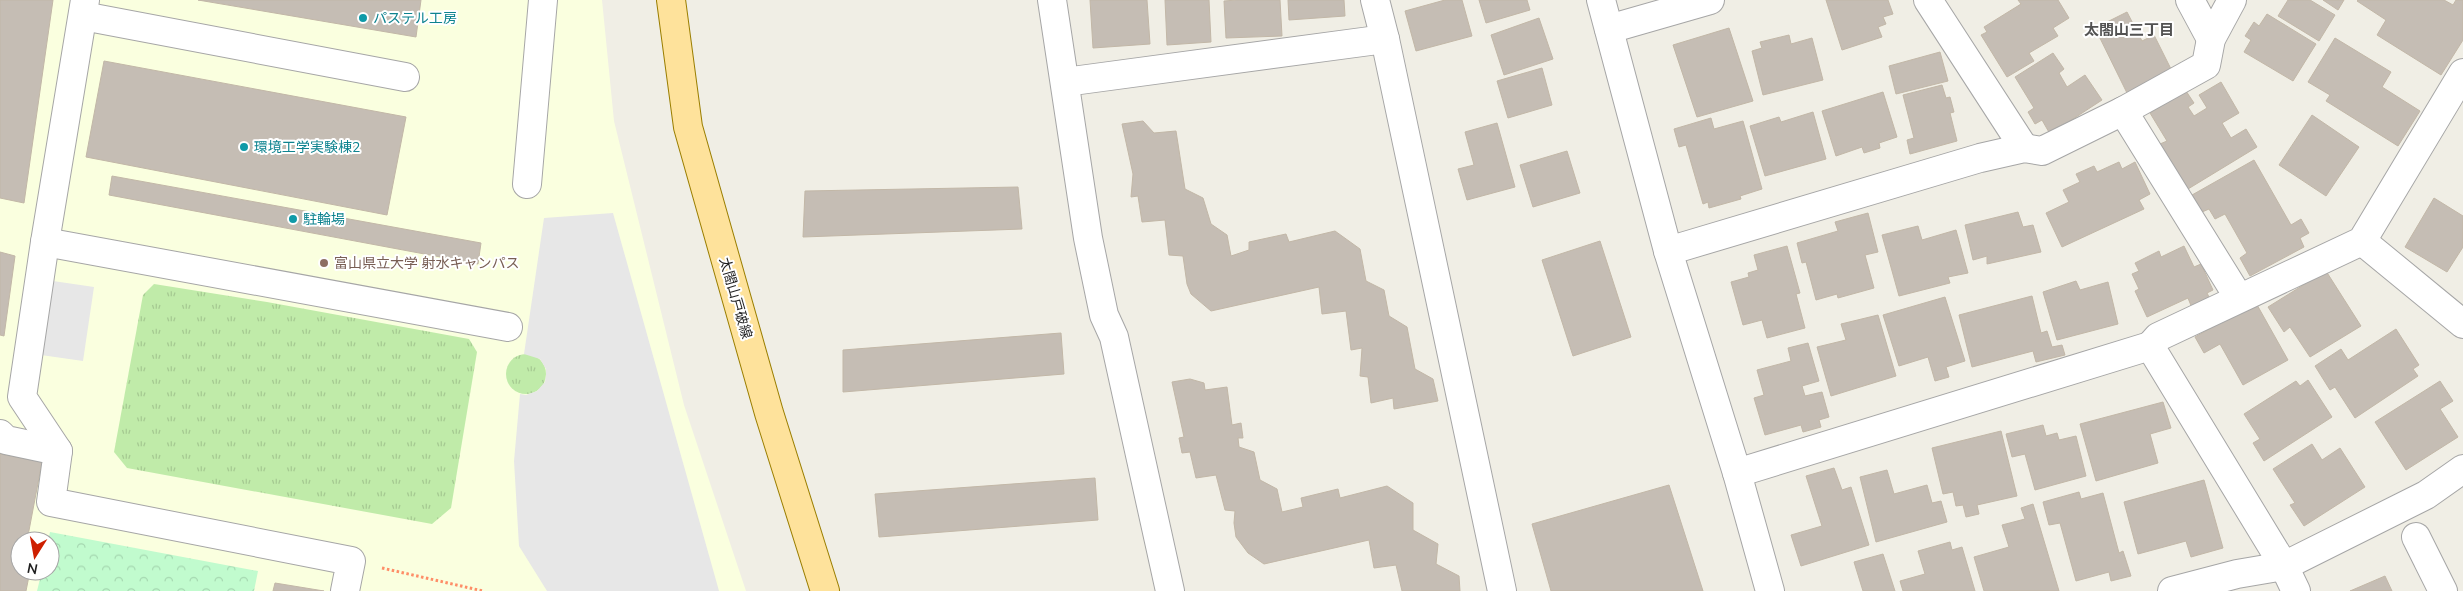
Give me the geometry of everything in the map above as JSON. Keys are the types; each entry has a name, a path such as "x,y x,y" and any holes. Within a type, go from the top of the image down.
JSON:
{"main road":[{"name":"太閤山戸破線","path":"671,0 688,127 769,412 825,591"}],"street":[{"path":"527,184 543,0"},
{"path":"1052,0 1088,238 1104,314 1114,337 1170,591"},
{"path":"1375,0 1385,39 1502,591"},
{"path":"1600,0 1668,251 1737,473 1770,591"},
{"path":"1609,29 1710,0"},
{"path":"1928,0 2024,148"},
{"path":"2190,0 2211,39"},
{"path":"1668,251 1980,158 2024,148 2042,151 2123,111 2206,65 2211,39 2232,0"},
{"path":"345,591 350,561 51,502 58,451 22,397 45,242 84,8 405,77"},
{"path":"1065,82 1385,39"},
{"path":"1737,473 2150,346 2158,337 2362,241 2463,74"},
{"path":"2123,111 2239,298"},
{"path":"2362,241 2463,324"},
{"path":"45,242 508,327"},
{"path":"2150,346 2284,566 2296,591"},
{"path":"0,434 6,440 58,451"},
{"path":"2172,591 2237,574 2284,566 2426,495 2463,469"},
{"path":"2416,537 2443,591"}],"path":[{"path":"350,561 483,591"}],"shaded area":[{"name":"富山県立大学 射水キャンパス","path":"0,0 602,0 614,121 684,405 746,591 0,591"},
{"path":"613,213 719,591 547,591 519,546 514,461 520,394 526,395 537,391 545,382 546,375 546,369 540,359 524,354 544,218"},
{"path":"53,281 94,287 83,361 41,355"}],"green space":[{"path":"154,284 267,302 469,339 477,352 451,508 432,524 127,468 114,452 143,295"},
{"path":"530,354 537,357 543,363 546,374 545,382 537,391 530,394 522,394 515,391 507,382 506,370 509,363 518,355"},
{"path":"60,534 258,571 254,591 37,591 40,581 60,581"}],"building":[{"path":"0,0 53,0 24,203 0,198"},
{"name":"パステル工房","path":"198,0 421,0 416,37"},
{"path":"1090,0 1147,0 1150,44 1093,48"},
{"path":"1165,0 1209,0 1211,42 1167,45"},
{"path":"1280,0 1282,36 1226,38 1224,1"},
{"path":"1288,0 1344,0 1345,16 1289,20"},
{"path":"1445,0 1462,0 1472,36 1416,51 1405,11"},
{"path":"1479,0 1527,0 1530,10 1486,23"},
{"path":"1826,0 1888,0 1893,14 1883,17 1886,24 1878,27 1882,37 1842,50"},
{"path":"2018,0 2058,0 2069,18 2053,28 2058,36 2029,53 2034,61 2007,77 1981,35 1987,32 1984,27 2021,4"},
{"path":"2288,0 2310,0 2335,15 2319,41 2278,16"},
{"path":"2323,0 2344,0 2338,10"},
{"path":"2358,0 2444,0 2453,5 2456,0 2463,0 2463,40 2441,75 2377,35 2386,20"},
{"path":"2127,12 2142,41 2154,35 2172,71 2127,93 2095,28"},
{"path":"2267,14 2316,44 2293,81 2244,52 2251,40 2245,36 2254,22 2259,26"},
{"path":"1539,18 1553,59 1504,75 1491,35"},
{"path":"1729,28 1753,101 1697,117 1673,45"},
{"path":"1789,35 1791,44 1812,38 1823,80 1763,95 1752,51 1762,48 1760,42"},
{"path":"2335,38 2391,72 2382,87 2420,111 2398,146 2326,101 2330,95 2308,82"},
{"path":"1940,52 1948,81 1896,94 1889,66"},
{"path":"2053,53 2064,69 2059,73 2067,87 2085,75 2102,100 2050,134 2042,120 2035,124 2028,112 2034,108 2015,77"},
{"name":"環境工学実験棟2","path":"104,61 406,117 387,215 86,157"},
{"path":"1542,68 1552,105 1508,118 1497,81"},
{"path":"2221,82 2239,113 2222,123 2231,138 2246,129 2257,147 2188,189 2160,144 2167,141 2150,113 2186,91 2194,103 2188,107 2194,116 2207,108 2199,95"},
{"path":"1942,85 1946,98 1950,97 1954,112 1950,113 1957,141 1910,154 1907,140 1914,138 1903,95"},
{"path":"1883,92 1897,137 1879,143 1880,148 1864,153 1862,147 1836,156 1822,111"},
{"path":"1813,112 1826,159 1765,176 1750,126 1779,117 1781,122"},
{"path":"2312,115 2359,147 2326,196 2279,165"},
{"path":"1711,118 1714,129 1743,121 1762,189 1740,196 1741,199 1709,208 1708,202 1703,204 1686,145 1679,147 1674,129"},
{"path":"1143,121 1154,133 1176,131 1185,189 1203,198 1211,224 1227,235 1231,256 1249,250 1249,242 1286,234 1289,242 1335,231 1360,249 1366,281 1384,290 1389,316 1407,327 1415,369 1433,379 1438,401 1394,409 1393,398 1371,403 1368,377 1360,376 1362,348 1351,350 1346,311 1322,314 1319,287 1211,311 1191,294 1187,284 1183,256 1169,255 1165,220 1142,222 1138,196 1131,197 1133,174 1122,124"},
{"path":"1497,123 1515,187 1467,200 1458,169 1474,165 1465,132"},
{"path":"1567,151 1580,193 1533,207 1520,165"},
{"path":"2254,160 2291,225 2301,219 2309,233 2300,238 2304,247 2250,276 2240,258 2247,253 2225,214 2215,219 2209,209 2202,212 2192,195"},
{"path":"2119,162 2122,169 2135,162 2150,194 2139,200 2144,209 2062,247 2046,213 2069,202 2063,190 2080,182 2076,174 2094,166 2097,172"},
{"name":"駐輪場","path":"112,176 481,243 478,264 109,195"},
{"path":"1018,187 1022,229 803,237 805,191"},
{"path":"2434,198 2463,216 2463,247 2447,272 2405,247"},
{"path":"2018,212 2023,227 2033,225 2041,252 1987,264 1987,256 1973,260 1965,225"},
{"path":"1868,213 1878,252 1865,255 1874,288 1838,298 1837,294 1816,300 1806,262 1802,263 1797,243 1838,231 1835,222"},
{"path":"1918,226 1922,240 1956,230 1968,273 1948,277 1950,283 1899,296 1882,235"},
{"path":"1600,241 1631,337 1573,356 1542,260"},
{"path":"1787,246 1800,293 1796,294 1805,328 1767,338 1762,320 1743,325 1731,282 1749,277 1748,273 1758,270 1754,255"},
{"path":"2184,246 2194,267 2201,264 2213,290 2207,293 2210,299 2192,308 2188,298 2147,317 2135,291 2139,289 2132,274 2139,271 2135,263 2159,251 2161,257"},
{"path":"0,252 15,256 4,336 0,335"},
{"path":"2326,271 2361,326 2310,357 2290,327 2284,332 2268,307"},
{"path":"2076,281 2080,290 2108,282 2118,324 2057,340 2043,292"},
{"path":"2032,296 2041,333 2047,331 2052,347 2062,345 2065,355 2036,362 2033,351 1972,367 1959,315"},
{"path":"1945,297 1965,361 1946,367 1949,377 1935,381 1928,357 1899,366 1883,315"},
{"path":"2256,303 2288,360 2243,385 2220,344 2204,353 2195,337"},
{"path":"1878,315 1896,376 1831,396 1817,347 1846,340 1841,324"},
{"path":"2396,329 2419,365 2413,369 2418,376 2355,418 2335,387 2330,390 2315,366 2341,349 2348,360"},
{"path":"1061,333 1064,374 843,392 843,350"},
{"path":"1808,343 1819,381 1802,386 1805,396 1822,392 1829,417 1819,420 1821,427 1803,432 1801,425 1765,435 1754,398 1764,395 1757,370 1791,361 1788,348"},
{"path":"1190,379 1204,383 1205,390 1227,387 1232,425 1241,423 1243,438 1238,438 1239,447 1254,452 1260,480 1277,489 1282,512 1303,507 1301,498 1338,489 1340,498 1387,486 1413,503 1413,530 1438,544 1436,564 1459,576 1460,591 1402,591 1396,565 1374,568 1369,540 1264,564 1248,553 1236,537 1235,511 1225,510 1216,475 1196,478 1190,452 1182,453 1179,438 1184,437 1172,382"},
{"path":"2308,380 2332,417 2264,461 2253,443 2260,439 2244,414 2296,381 2300,386"},
{"path":"2440,381 2453,401 2440,409 2458,437 2406,470 2375,422"},
{"path":"2163,402 2171,428 2150,434 2158,463 2096,481 2080,424"},
{"path":"2043,425 2046,436 2057,433 2059,440 2076,436 2086,476 2035,490 2025,454 2012,457 2006,434"},
{"path":"2001,431 2017,496 1977,505 1979,514 1966,517 1963,505 1956,506 1953,492 1943,494 1932,448"},
{"path":"2312,444 2322,460 2340,448 2365,487 2304,526 2290,505 2295,503 2273,469"},
{"path":"0,454 42,462 29,531 10,531 10,581 28,581 26,591 0,591"},
{"path":"1834,468 1842,490 1851,487 1869,545 1801,566 1791,535 1822,526 1806,476"},
{"path":"1887,470 1894,494 1927,485 1932,503 1941,501 1947,522 1876,542 1860,477"},
{"path":"1095,478 1098,520 879,537 875,494"},
{"path":"2204,480 2223,548 2191,557 2186,541 2138,554 2124,502"},
{"path":"1669,485 1703,591 1551,591 1532,524"},
{"path":"2079,492 2081,499 2103,493 2119,553 2123,551 2131,576 2111,581 2109,572 2076,581 2060,523 2049,525 2043,502"},
{"path":"2033,504 2059,591 1984,591 1974,557 2009,547 2002,525 2025,519 2021,508"},
{"path":"1950,542 1952,550 1962,547 1975,591 1903,591 1900,581 1925,574 1918,551"},
{"path":"1883,554 1895,591 1863,591 1854,562"},
{"path":"2385,576 2392,591 2350,591"},
{"path":"275,583 324,591 273,591"}],"place":[{"name":"パステル工房","path":"363,18"},
{"name":"環境工学実験棟2","path":"244,147"},
{"name":"駐輪場","path":"293,219"},
{"name":"富山県立大学 射水キャンパス","path":"324,263"}],"district":[{"name":"太閤山三丁目","path":"2129,30"}]}
